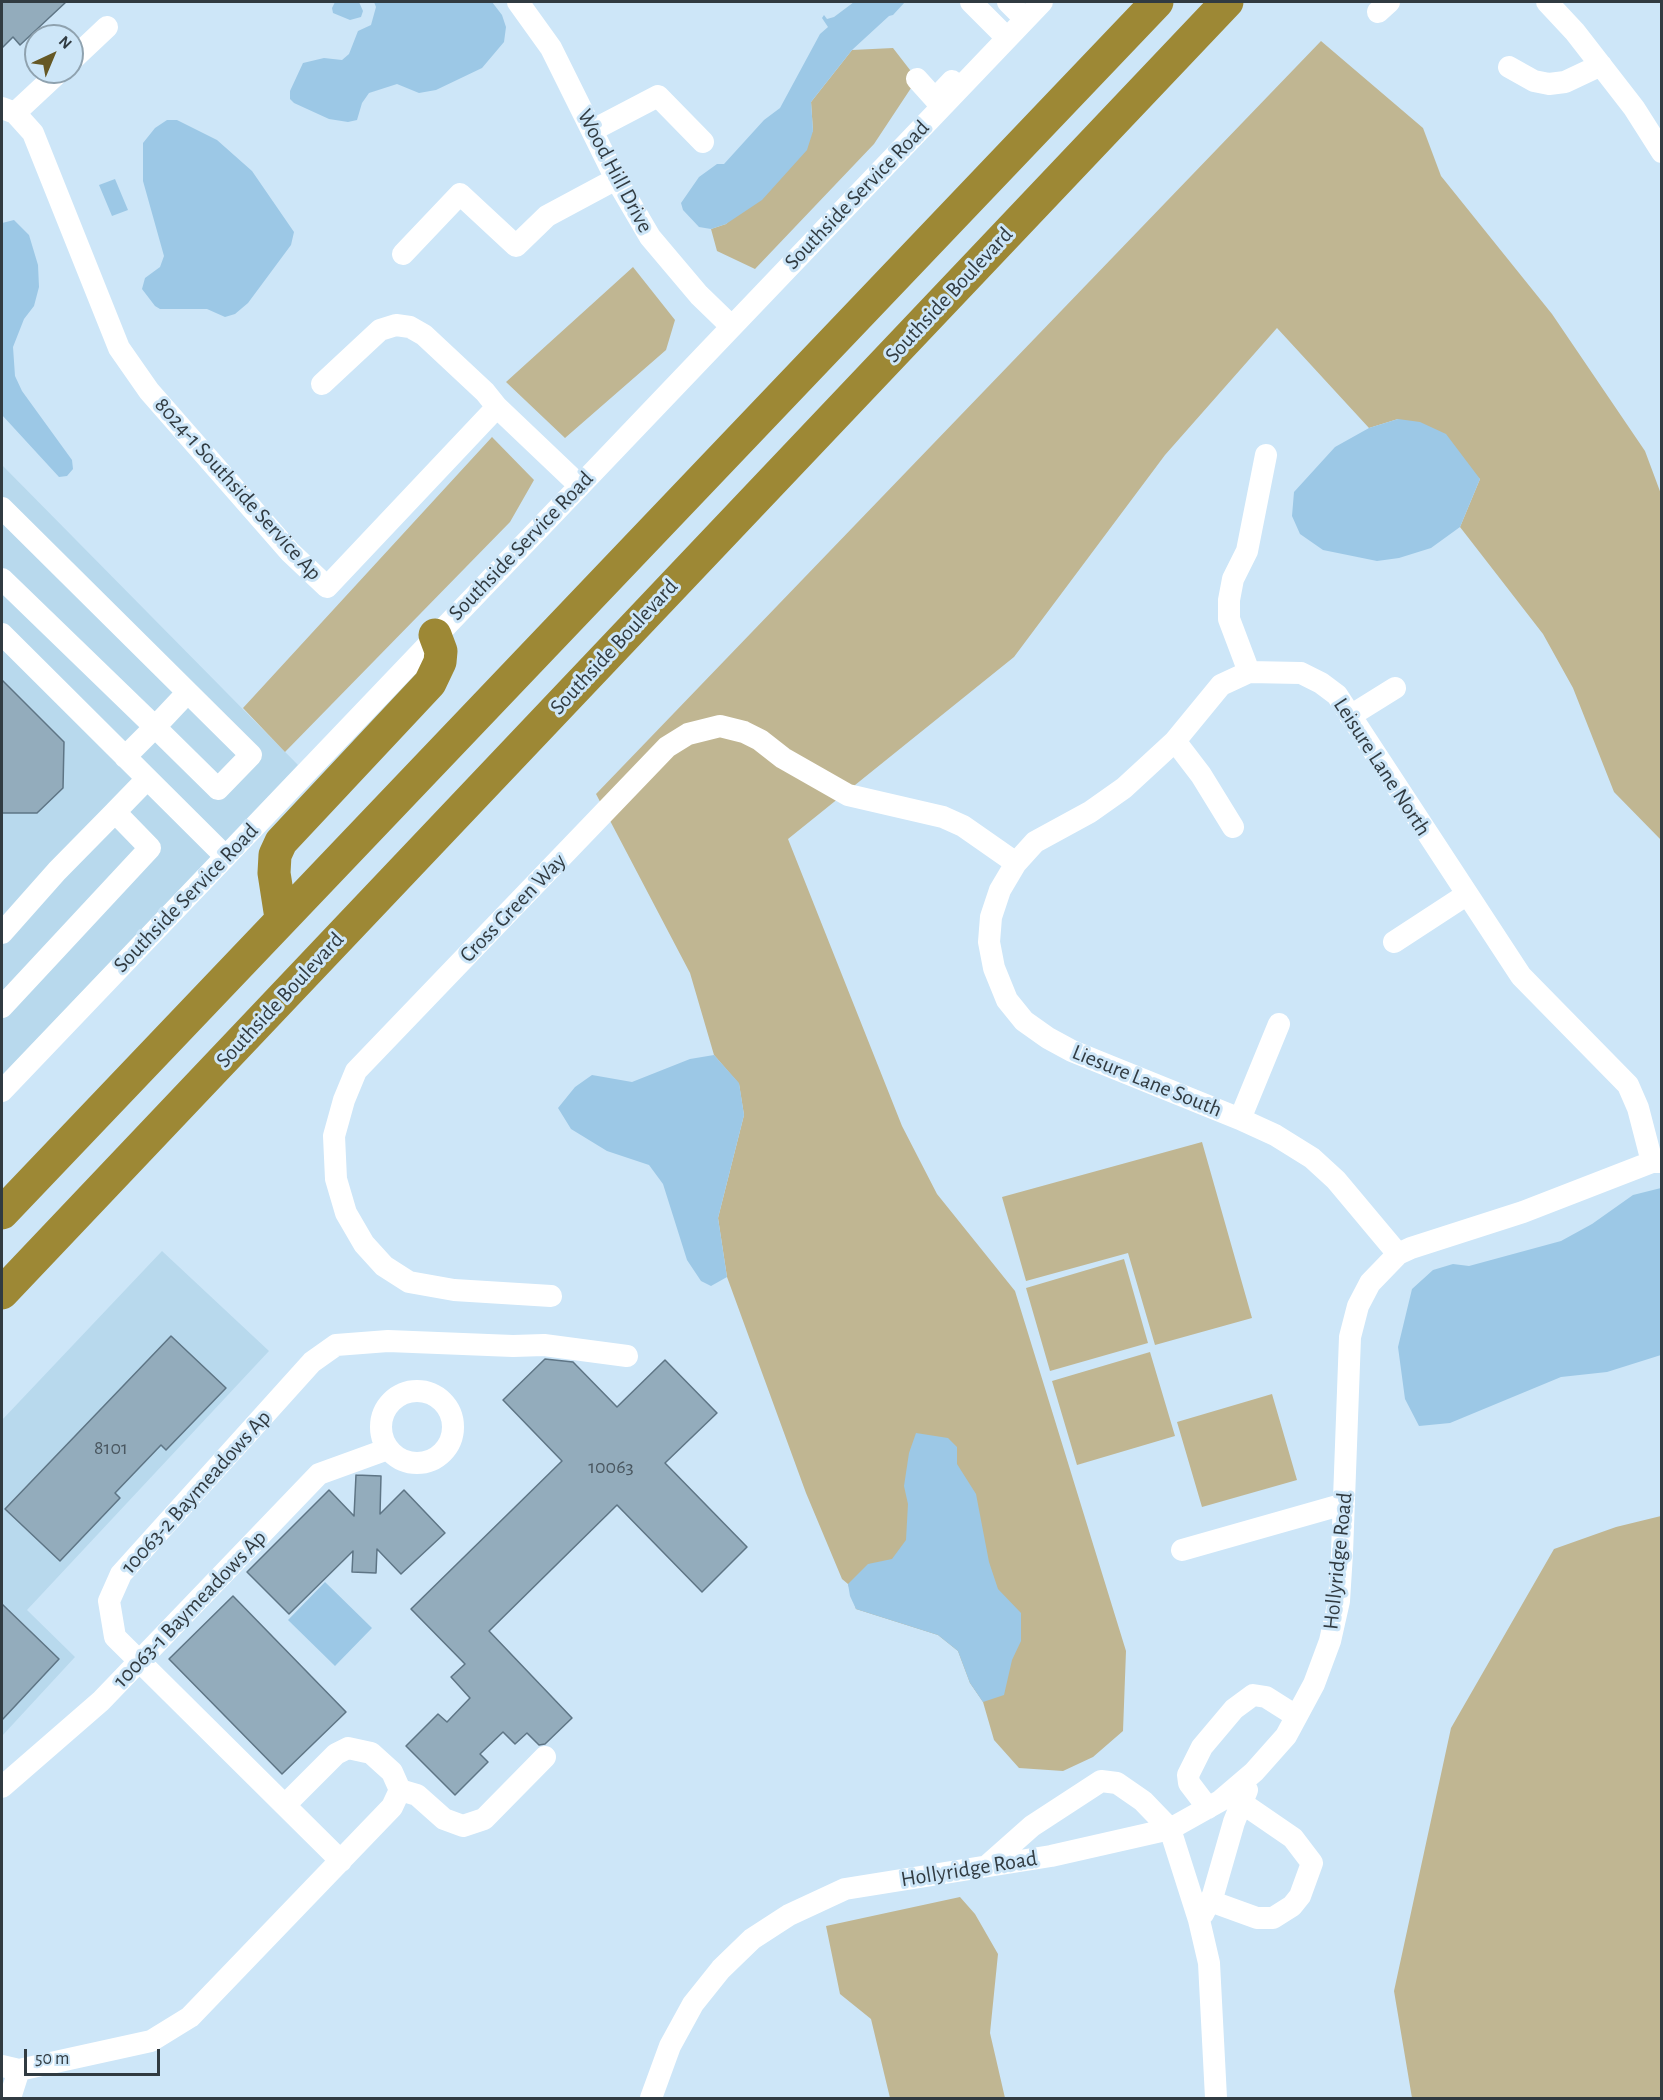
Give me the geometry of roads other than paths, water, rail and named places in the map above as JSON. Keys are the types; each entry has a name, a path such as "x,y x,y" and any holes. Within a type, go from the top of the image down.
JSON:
{"highway":[{"path":"2,1213 1157,2"},
{"name":"Southside Boulevard","path":"2,1293 1227,2"},
{"path":"281,918 274,873 275,855 281,842 430,682 440,662 441,651 435,635"}],"street":[{"name":"Wood Hill Drive","path":"518,2 551,48 616,179 650,237 699,295 731,326"},
{"path":"971,2 1007,38"},
{"path":"917,79 935,99 1027,10 1008,2"},
{"name":"Southside Service Road","path":"2,1091 1007,38 1027,10 1042,2"},
{"path":"1547,2 1634,108 1662,152"},
{"path":"84,49 107,27"},
{"path":"1509,67 1534,81 1549,84 1565,82 1601,65"},
{"path":"8,110 43,84"},
{"path":"592,130 658,96 703,142"},
{"name":"8024-1 Southside Service Ap","path":"8,110 33,133 119,348 157,400 290,552 327,587 497,407"},
{"path":"403,254 460,194 516,246 548,216 616,179"},
{"path":"322,384 380,330 396,325 410,327 424,335 485,392 497,407 579,485"},
{"path":"1249,672 1229,619 1229,600 1233,579 1247,551 1266,455"},
{"path":"2,508 251,755 218,789 2,579"},
{"path":"2,634 225,856"},
{"name":"Leisure Lane North","path":"1017,862 1035,842 1090,812 1124,788 1175,741 1221,685 1249,672 1301,672 1321,682 1337,695 1521,976 1628,1085 1657,1162"},
{"path":"1350,716 1395,688"},
{"path":"125,757 187,693"},
{"name":"Cross Green Way","path":"551,1296 443,1288 410,1282 384,1266 364,1244 346,1213 336,1179 334,1136 344,1100 356,1071 667,747 688,734 720,726 744,732 760,740 783,758 848,795 943,817 963,826 1017,862"},
{"path":"1175,741 1201,775 1233,827"},
{"path":"2,933 57,871 147,779"},
{"path":"2,1007 150,848 115,812"},
{"name":"Liesure Lane South","path":"1017,862 1000,890 991,917 989,942 994,968 1007,1000 1024,1020 1048,1038 1072,1050 1240,1119 1275,1135 1312,1158 1335,1180 1398,1254"},
{"path":"1394,942 1466,895"},
{"path":"1240,1119 1279,1024"},
{"name":"Hollyridge Road","path":"651,2098 670,2046 693,2004 721,1969 752,1939 789,1915 845,1889 1051,1857 1170,1829 1220,1801 1254,1772 1286,1736 1314,1684 1330,1641 1339,1601 1350,1337 1358,1306 1370,1283 1398,1254 1523,1212 1657,1162"},
{"name":"10063-2 Baymeadows Ap","path":"341,1861 115,1637 109,1601 121,1574 312,1362 336,1345 388,1341 544,1345 627,1356"},
{"name":"10063-1 Baymeadows Ap","path":"2,1788 101,1701 319,1474 388,1449"},
{"path":"1182,1550 1344,1504"},
{"path":"1208,1808 1189,1783 1188,1775 1202,1747 1234,1709 1253,1695 1266,1697 1296,1716"},
{"path":"10,2098 10,2068 151,2041 190,2017 392,1807 399,1790 392,1772 371,1753 348,1748 336,1754 286,1804"},
{"path":"399,1790 417,1795 444,1819 464,1826 484,1819 545,1757"},
{"path":"1204,1911 1254,1772"},
{"path":"988,1865 1032,1826 1101,1781 1117,1783 1128,1789 1170,1829 1204,1911 1216,2098"},
{"path":"1204,1911 1273,1918 1292,1906 1300,1896 1312,1863 1293,1838 1242,1803"}]}
